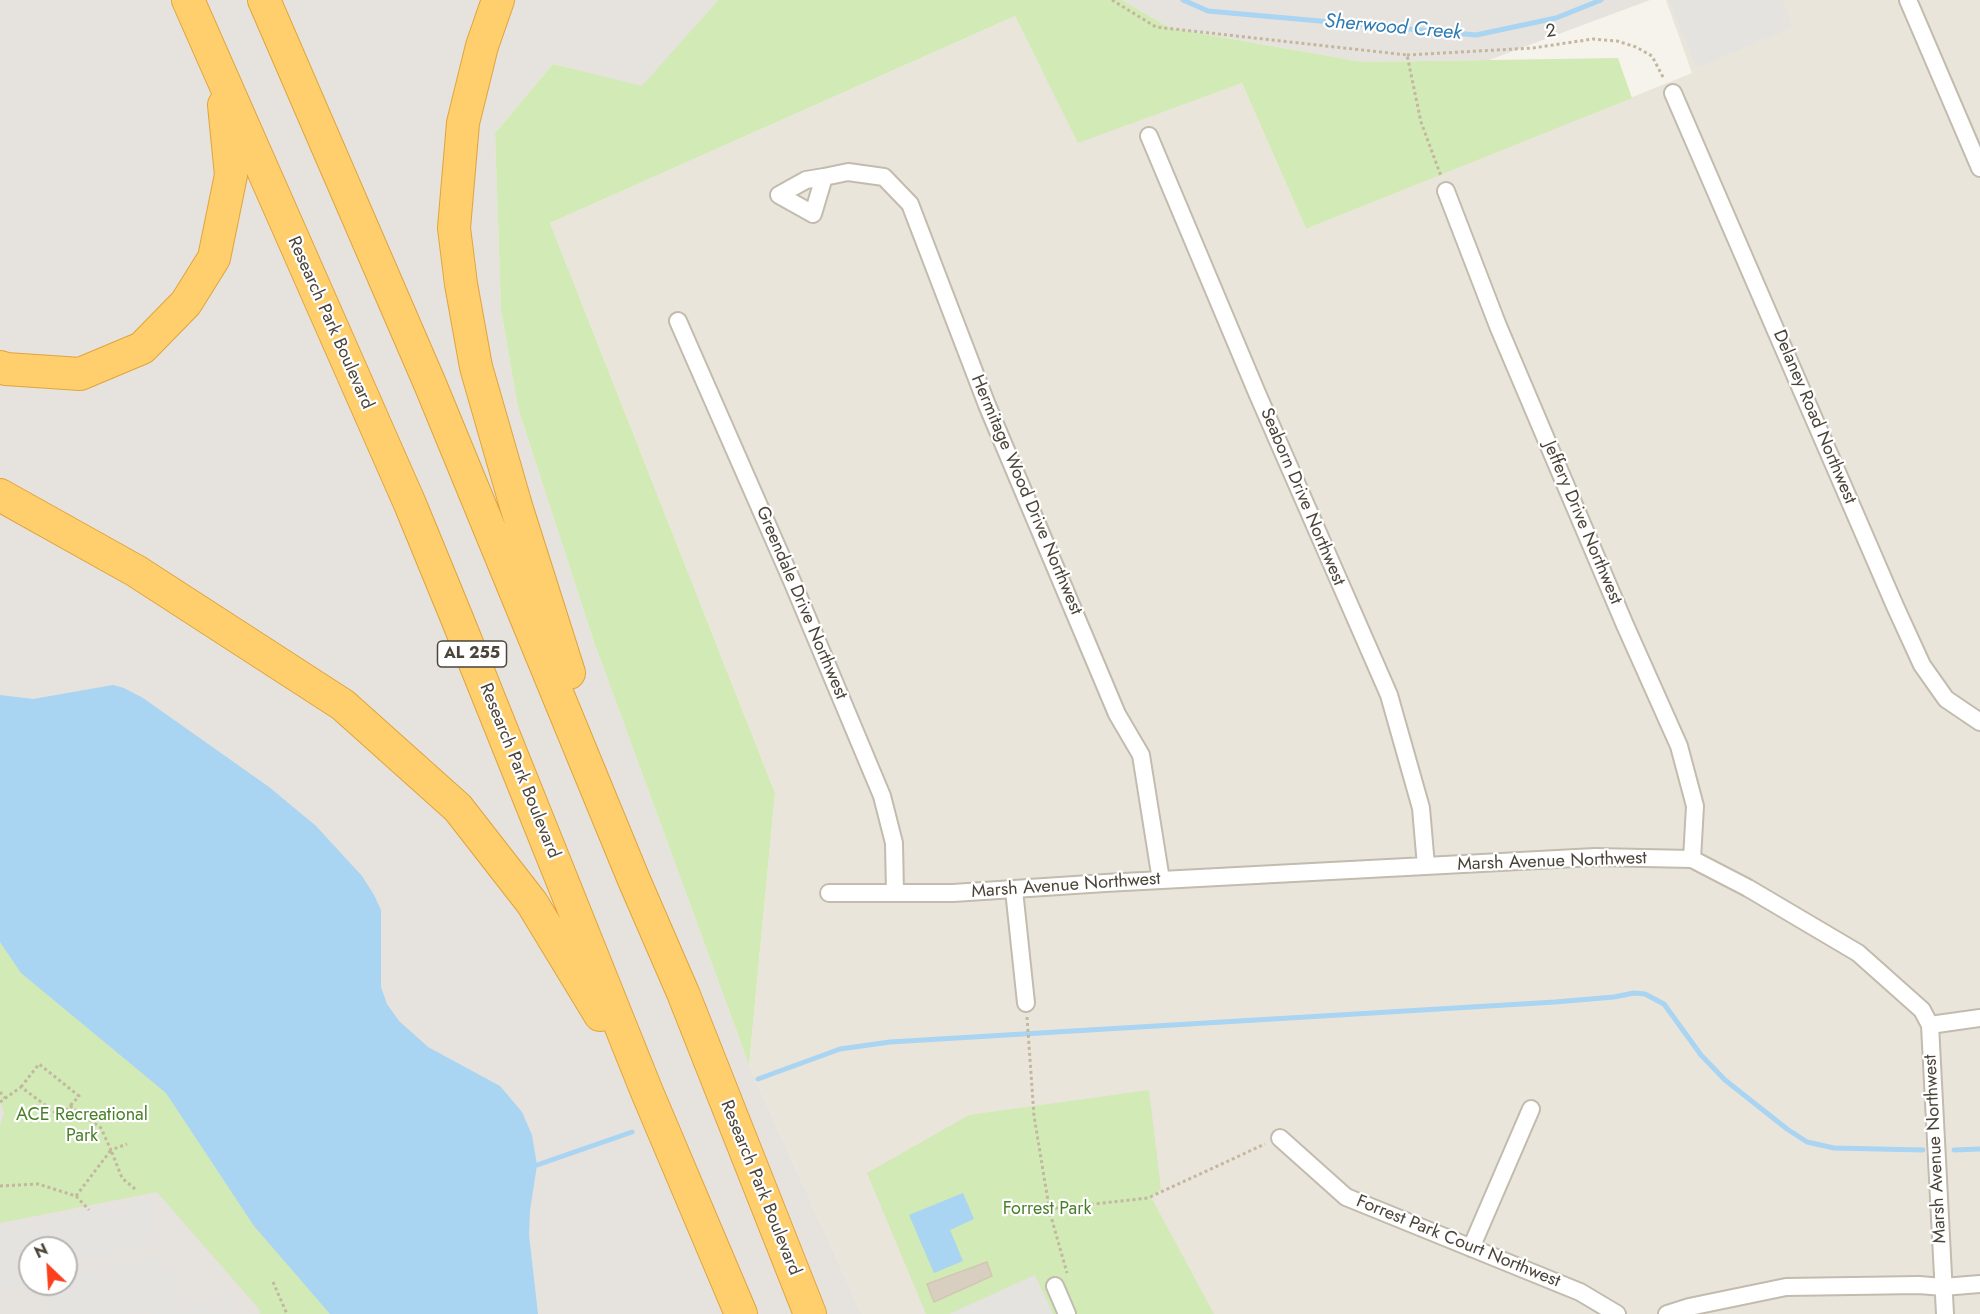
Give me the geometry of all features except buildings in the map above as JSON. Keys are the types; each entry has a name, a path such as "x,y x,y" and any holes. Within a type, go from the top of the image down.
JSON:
{"highway":[{"name":"Research Park Boulevard","path":"188,0 414,514 647,1092 741,1314"},
{"name":"Research Park Boulevard","path":"264,0 430,384 634,880 683,993 810,1314"},
{"path":"498,0 482,46 463,123 454,228 461,284 482,389 516,506 634,880"},
{"path":"0,367 80,374 142,348 186,303 214,258 231,175 222,77"},
{"path":"0,495 136,572 344,705 458,808 532,903 647,1092"}],"street":[{"path":"1908,0 1980,168"},
{"name":"Delaney Road Northwest","path":"1673,93 1922,665 1946,699 1980,722"},
{"name":"Seaborn Drive Northwest","path":"1149,136 1257,393 1389,695 1420,808 1426,866"},
{"name":"Hermitage Wood Drive Northwest","path":"824,177 848,172 884,177 910,204 987,405 1117,714 1141,755 1161,880"},
{"name":"Jeffery Drive Northwest","path":"1446,191 1498,326 1620,614 1679,746 1695,806 1692,859"},
{"name":"Greendale Drive Northwest","path":"678,321 882,796 894,843 895,893"},
{"name":"Marsh Avenue Northwest","path":"829,893 953,893 1595,857 1692,859 1748,888 1858,953 1922,1010 1930,1025 1945,1314"},
{"path":"1014,890 1026,1003"},
{"path":"1930,1025 1980,1018"},
{"path":"1471,1248 1531,1109"},
{"name":"Forrest Park Court Northwest","path":"1280,1138 1346,1197 1580,1292 1617,1314"},
{"path":"1667,1314 1689,1307 1786,1287 1919,1285 1943,1287 1980,1284"},
{"path":"1055,1286 1067,1314"}],"path":[{"name":"2","path":"1112,0 1156,27 1407,55 1533,48 1593,39 1617,41 1636,47 1652,56 1673,93"},
{"path":"1407,55 1421,122 1446,191"},
{"path":"1027,1022 1034,1116 1049,1209 1067,1274"},
{"path":"0,1102 21,1087 39,1064 79,1096 61,1117 21,1087"},
{"path":"0,1092 5,1098"},
{"path":"70,1106 101,1128 122,1178 135,1189"},
{"path":"1049,1209 1148,1198 1280,1138"},
{"path":"76,1196 111,1150 127,1144"},
{"path":"0,1186 38,1184 76,1196 89,1210"},
{"path":"273,1282 287,1314"}],"shaded area":[{"path":"0,0 718,0 642,87 553,64 495,133 501,310 518,408 594,642 749,1065 862,1314 0,1314"},
{"path":"1122,0 1650,0 1489,60 1363,62 1170,28"},
{"path":"1666,0 1980,0 1980,1314 862,1314 749,1065 775,793 550,223 1015,16 1078,142 1242,83 1306,229 1692,73"},
{"path":"1669,0 1784,0 1782,1 1793,27 1697,68"},
{"path":"150,1198 158,1245 78,1260 78,1236 18,1236 18,1286 0,1289 0,1226"},
{"path":"161,1257 164,1272 175,1271 181,1305 233,1295 237,1314 151,1314 151,1311 135,1314 49,1314 45,1296 78,1296 78,1273"},
{"path":"1035,1275 1053,1314 949,1314"}],"green space":[{"path":"718,0 1122,0 1170,28 1363,62 1618,58 1632,98 1306,229 1242,83 1078,143 1015,16 550,223 775,793 749,1065 594,642 518,408 501,310 495,133 553,64 642,86"},
{"name":"ACE Recreational Park","path":"0,942 21,973 166,1093 254,1226 330,1314 260,1314 259,1309 157,1192 0,1223 0,1126 4,1113 0,1101"},
{"name":"Forrest Park","path":"1149,1090 1161,1189 1151,1197 1214,1314 926,1314 867,1173 969,1115"}],"water":[{"path":"113,685 143,698 269,787 316,826 362,876 381,910 381,987 387,1004 399,1021 428,1047 500,1086 522,1112 532,1135 537,1165 530,1210 529,1235 538,1314 330,1314 254,1226 166,1093 21,973 0,942 0,695 33,699"},
{"path":"963,1193 974,1219 950,1230 963,1261 934,1273 909,1215"}],"waterway":[{"name":"Sherwood Creek","path":"1183,0 1208,11 1476,35 1556,18 1601,0"},
{"path":"758,1079 840,1049 890,1042 1555,1002 1634,993 1645,994 1664,1004 1701,1055 1725,1080 1807,1142 1834,1148 1923,1150"},
{"path":"537,1165 632,1132"},
{"path":"1954,1150 1980,1149"}]}
